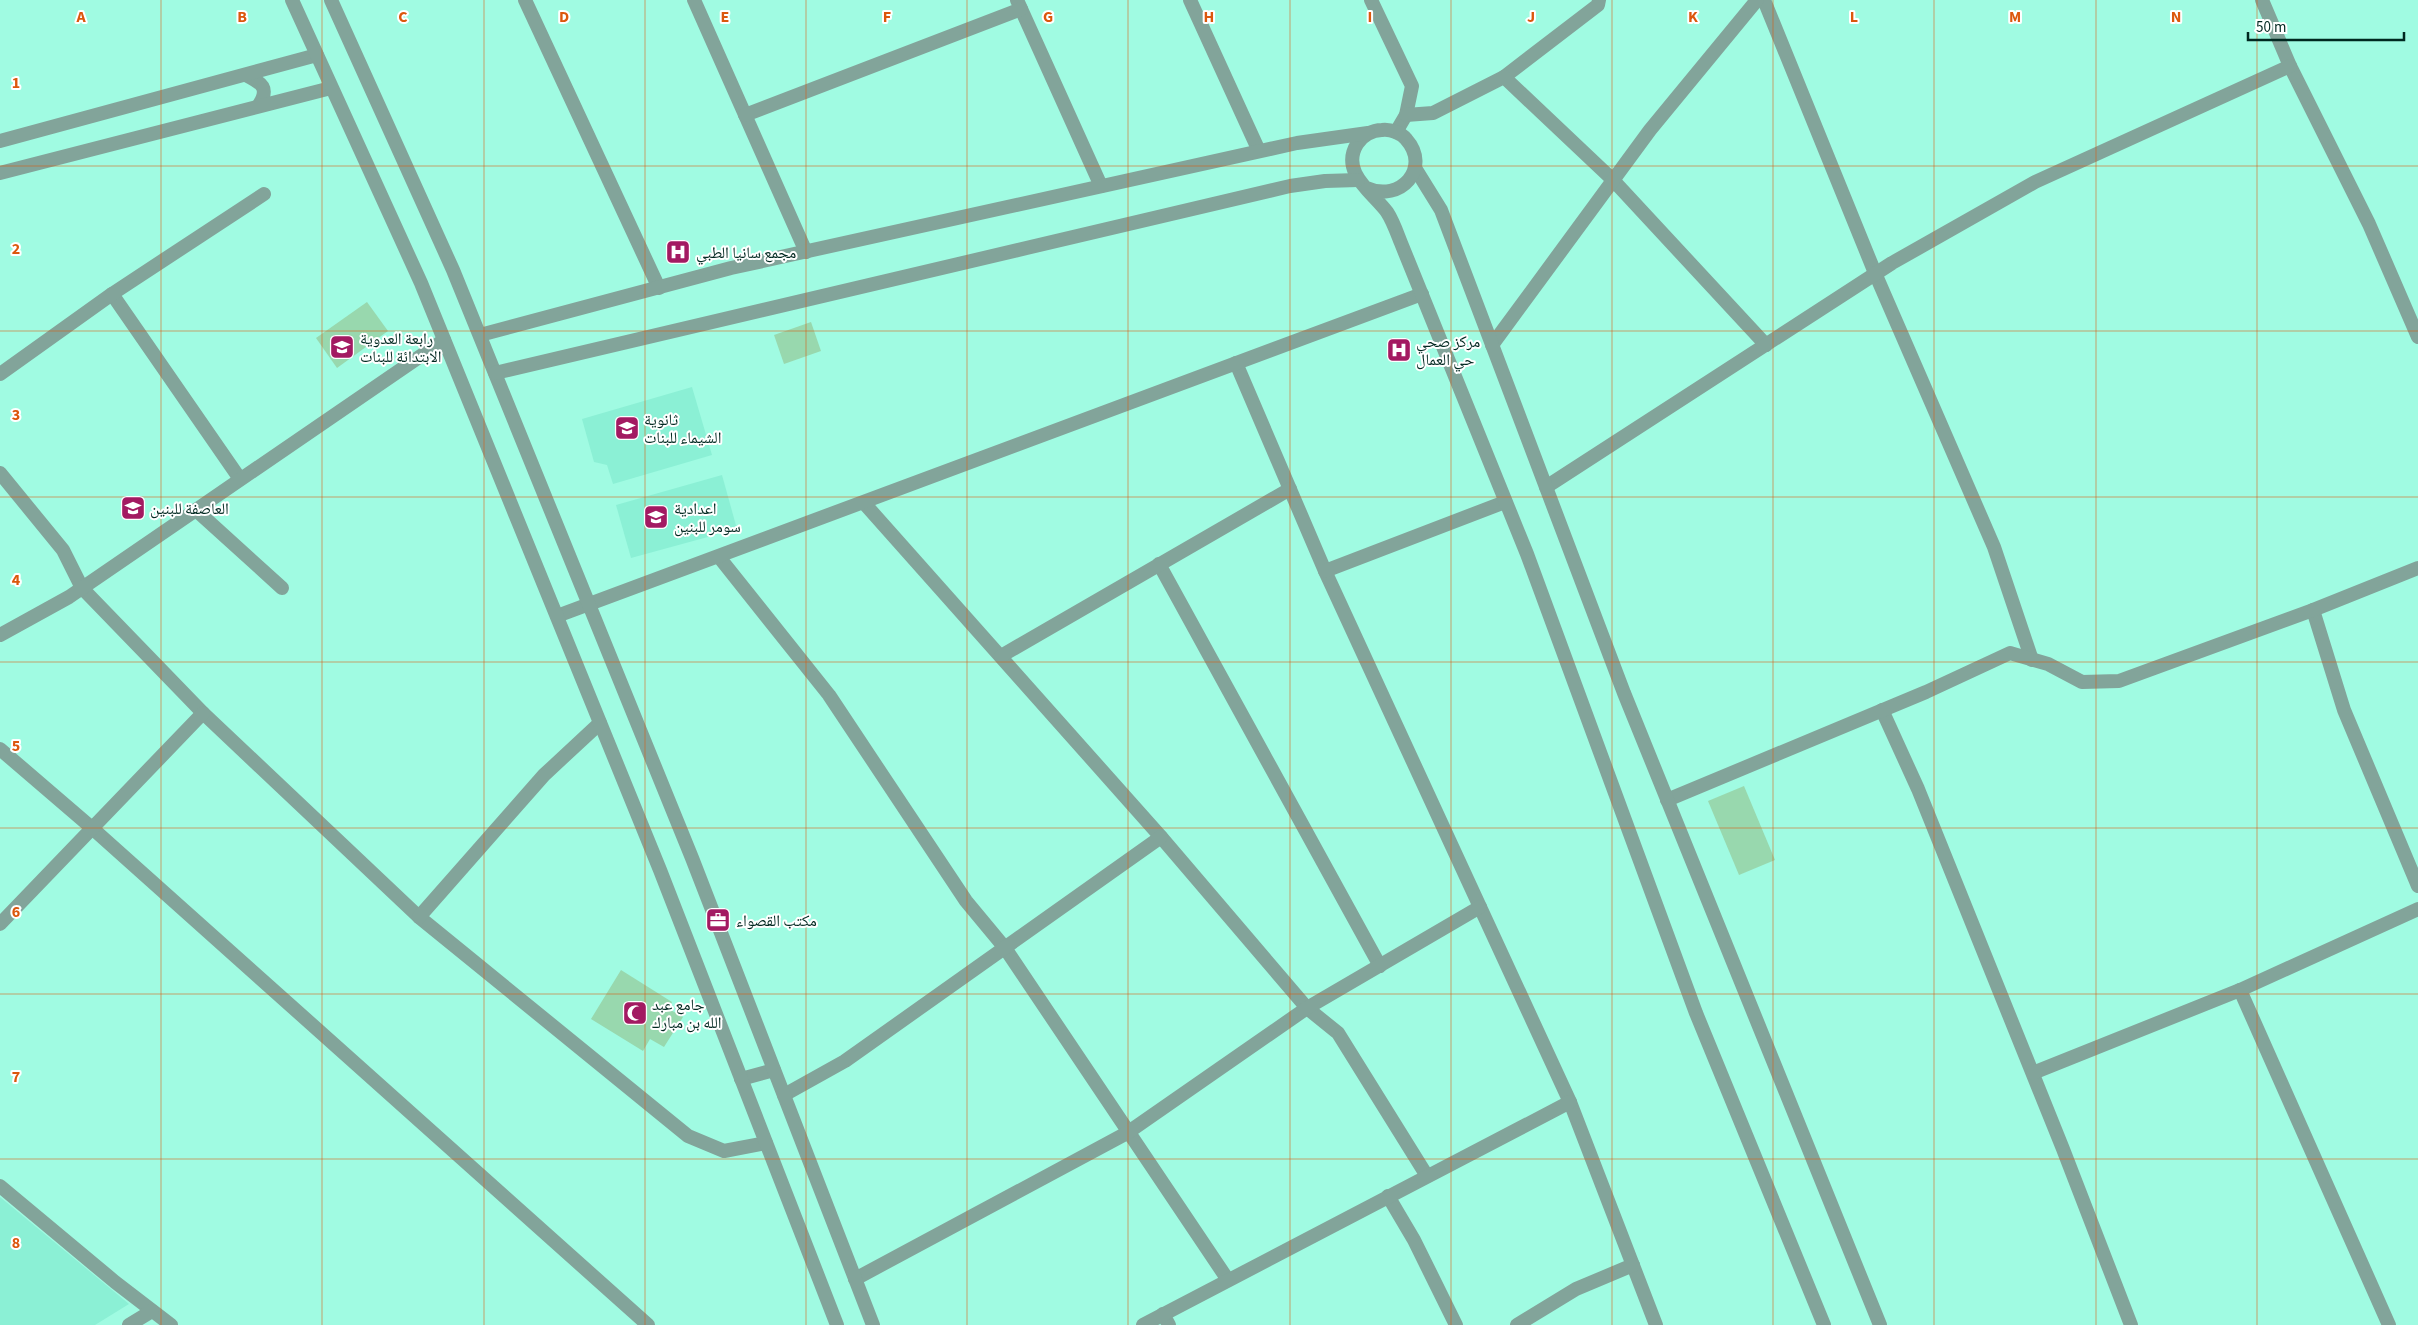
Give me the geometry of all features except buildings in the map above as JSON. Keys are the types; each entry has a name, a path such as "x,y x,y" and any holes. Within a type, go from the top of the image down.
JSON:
{"street":[{"path":"292,0 421,283 557,616 837,1325"},
{"path":"331,0 453,270 480,335 692,858 873,1325"},
{"path":"524,0 659,288"},
{"path":"694,0 806,252"},
{"path":"1190,0 1259,151"},
{"path":"1371,0 1412,86 1406,114 1396,132"},
{"path":"1406,114 1433,113 1504,77 1598,5 1599,0"},
{"path":"1492,344 1650,130 1757,0"},
{"path":"1764,0 1876,273 1994,547 2032,660"},
{"path":"2262,0 2290,66 2369,224 2418,337"},
{"path":"745,115 1019,5 1101,186"},
{"path":"0,141 317,55"},
{"path":"1546,488 1876,273 2035,182 2290,66"},
{"path":"246,75 258,81 264,88 264,97 259,105"},
{"path":"1504,77 1613,180 1766,345"},
{"path":"0,173 331,88"},
{"path":"480,335 731,268 1297,142 1387,130 1396,132 1405,138 1412,147 1415,168 1441,210 1667,800 1880,1325"},
{"path":"1368,133 1354,149 1353,171 1388,213 1422,294 1505,502 1696,1013 1824,1325"},
{"path":"495,373 1290,186 1325,180 1362,184 1386,193 1404,185 1415,168"},
{"path":"0,374 112,294 264,194"},
{"path":"112,294 240,479"},
{"path":"557,616 589,606 1422,294"},
{"path":"0,635 82,588 444,340"},
{"path":"1236,364 1325,571 1570,1102 1656,1325"},
{"path":"0,473 63,550 82,588 203,713 419,917 688,1136 724,1151 766,1143"},
{"path":"1000,656 1290,489"},
{"path":"1325,571 1505,502"},
{"path":"864,503 1161,837 1307,1008 1338,1034 1427,1176"},
{"path":"196,510 282,588"},
{"path":"719,557 829,695 966,901 1004,948 1127,1133 1228,1280"},
{"path":"1159,564 1380,966"},
{"path":"1667,800 1882,710 2010,653 2048,664 2082,682 2119,681 2313,610 2418,568"},
{"path":"2313,610 2344,710 2418,886"},
{"path":"1882,710 1918,789 2033,1073 2131,1325"},
{"path":"0,924 203,713"},
{"path":"419,917 544,775 600,724"},
{"path":"0,749 92,828 648,1325"},
{"path":"784,1095 845,1061 1161,837"},
{"path":"855,1279 1127,1133 1307,1008 1480,907"},
{"path":"2033,1073 2240,990 2418,909"},
{"path":"2240,990 2389,1325"},
{"path":"741,1079 774,1070"},
{"path":"1143,1325 1166,1319 1228,1280 1570,1102"},
{"path":"0,1186 171,1325"},
{"path":"1388,1196 1414,1240 1456,1325"},
{"path":"1516,1325 1576,1289 1633,1265"},
{"path":"129,1325 152,1311"}],"shaded area":[{"path":"692,387 712,455 613,484 607,465 594,462 582,419"},
{"path":"722,475 737,529 631,558 616,505"},
{"path":"0,1197 129,1304 95,1325 0,1325"}],"place":[{"name":"مجمع سانيا الطبي","path":"678,252"},
{"name":"رابعة العدوية الابتدائة للبنات","path":"342,347"},
{"name":"مركز صحي حي العمال","path":"1399,350"},
{"name":"ثانوية الشيماء للبنات","path":"627,428"},
{"name":"العاصفة للبنين","path":"133,508"},
{"name":"اعدادية سومر للبنين","path":"656,517"},
{"name":"مكتب القصواء","path":"718,920"},
{"name":"جامع عبد الله بن مبارك","path":"635,1013"}]}
